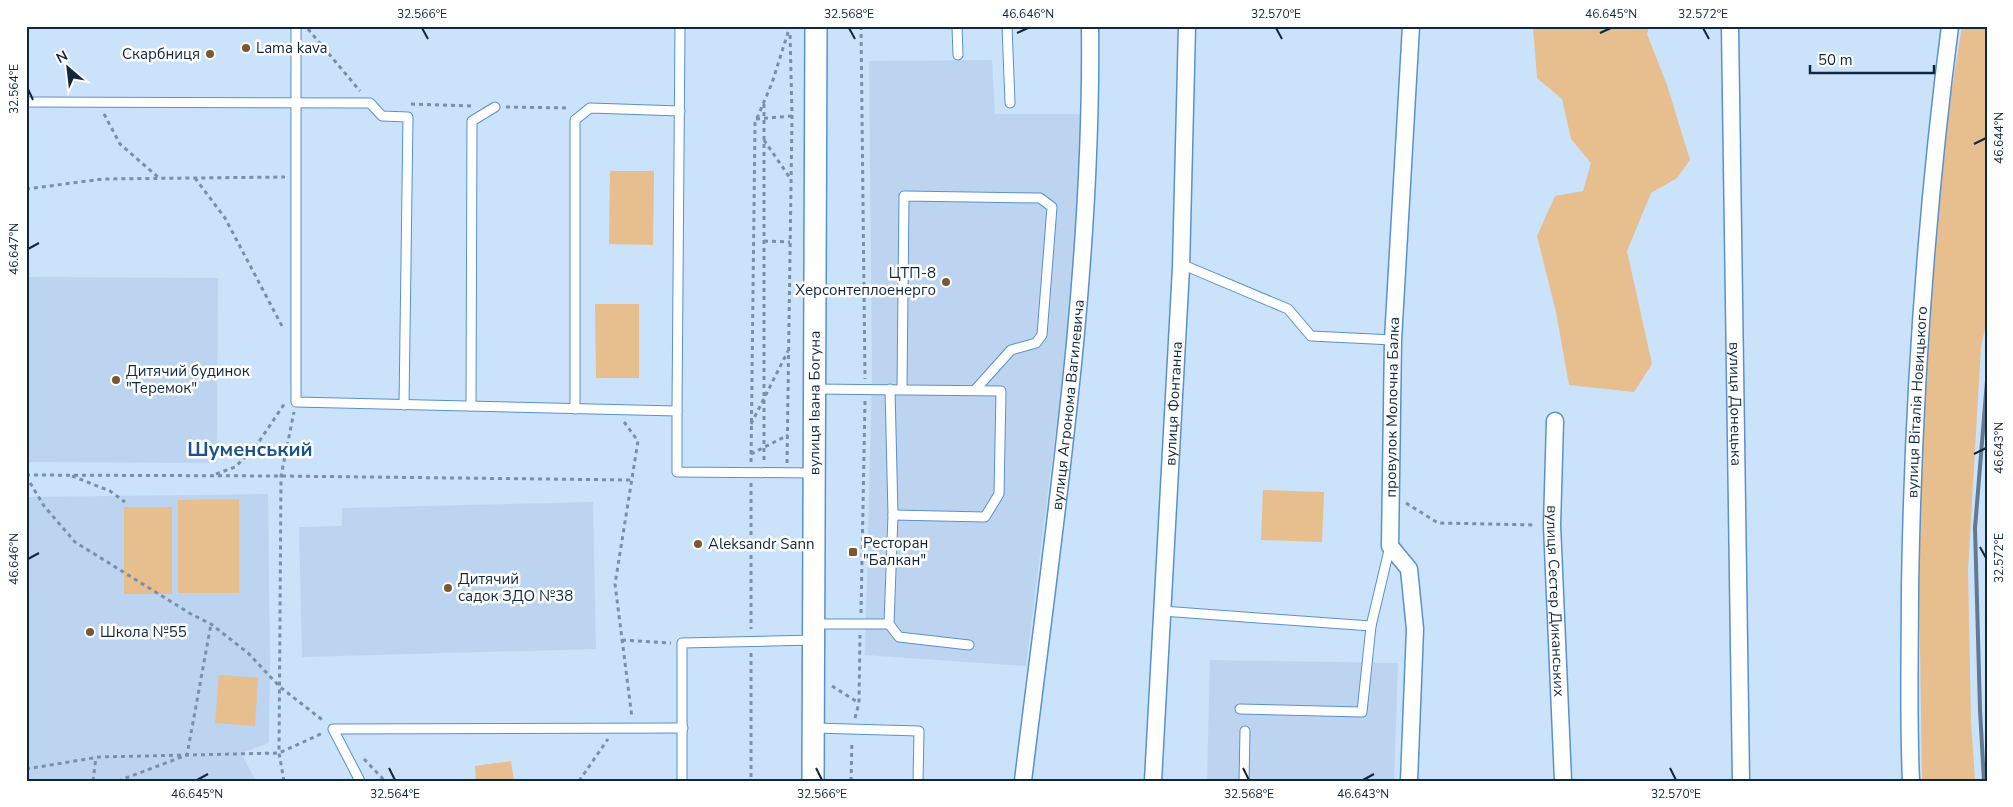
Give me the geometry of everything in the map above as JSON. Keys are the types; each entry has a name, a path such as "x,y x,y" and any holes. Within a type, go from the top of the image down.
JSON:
{"street":[{"name":"вулиця Івана Богуна","path":"813,781 816,26"},
{"name":"вулиця Агронома Вагилевича","path":"1023,781 1070,385 1081,266 1089,153 1090,26"},
{"name":"вулиця Фонтанна","path":"1153,781 1181,264 1187,26"},
{"name":"провулок Молочна Балка","path":"1390,546 1393,340 1411,26"},
{"name":"вулиця Донецька","path":"1730,26 1741,781"},
{"name":"вулиця Віталія Новицького","path":"1910,781 1908,725 1912,467 1935,158 1950,26"},
{"name":"вулиця Сестер Диканських","path":"1555,421 1552,525 1563,781"},
{"path":"1390,546 1409,569 1416,629 1409,781"}],"lane":[{"path":"296,26 296,402 677,412"},
{"path":"680,26 677,472 814,473"},
{"path":"957,26 958,55"},
{"path":"1007,26 1010,103"},
{"path":"26,102 370,103 382,116 408,117 404,405"},
{"path":"471,406 472,121 495,106"},
{"path":"575,409 575,120 590,108 680,111"},
{"path":"902,389 904,196 1040,198 1052,207 1042,335 1036,343 1011,350 975,390"},
{"path":"1181,264 1288,308 1311,336 1393,340"},
{"path":"814,389 1001,391 999,494 985,516 893,515"},
{"path":"890,389 893,515 890,624 899,637 969,645"},
{"path":"1240,709 1362,712 1370,626 1390,546"},
{"path":"1162,611 1370,626"},
{"path":"682,781 682,643 751,642 860,624 890,624"},
{"path":"360,781 333,729 683,728"},
{"path":"814,728 919,731 918,781"},
{"path":"1244,731 1244,781"}],"path":[{"path":"305,26 370,103"},
{"path":"851,781 852,730 859,703 865,389 861,26"},
{"path":"751,781 751,424 755,123 772,83 790,28"},
{"path":"787,474 792,116 790,28"},
{"path":"98,102 120,144 159,178"},
{"path":"764,102 764,473"},
{"path":"756,119 792,116"},
{"path":"764,139 791,179"},
{"path":"26,190 104,179 296,177"},
{"path":"195,178 225,218 296,352"},
{"path":"764,241 790,242"},
{"path":"751,424 789,350"},
{"path":"214,476 235,467 254,449 296,387"},
{"path":"284,781 279,753 281,476 296,402"},
{"path":"614,410 638,441 615,584 633,728"},
{"path":"751,454 788,435"},
{"path":"69,475 110,491 125,502"},
{"path":"26,769 96,757 279,753 333,729 280,687 248,653 211,624 191,614 75,542 44,506 26,476 281,476 632,480"},
{"path":"1390,494 1438,523 1552,525"},
{"path":"187,755 211,624"},
{"path":"622,640 682,643"},
{"path":"830,685 859,703"},
{"path":"579,781 615,729"},
{"path":"118,781 187,755"},
{"path":"93,781 96,757"}],"shaded area":[{"path":"1533,26 1649,26 1647,34 1667,85 1690,160 1677,178 1651,193 1627,251 1652,364 1634,392 1569,385 1556,312 1537,236 1555,196 1583,191 1591,163 1571,139 1562,99 1537,78"},
{"path":"1962,26 1987,26 1987,320 1981,347 1968,570 1971,721 1975,781 1922,781 1918,519 1927,338 1946,125"},
{"path":"992,60 995,114 1083,114 1079,194 1065,357 1026,666 865,655 872,377 869,61"},
{"path":"610,171 654,171 653,245 609,244"},
{"path":"26,277 218,278 217,463 26,462"},
{"path":"595,304 639,304 639,378 596,378"},
{"path":"1263,490 1324,492 1322,542 1261,540"},
{"path":"268,494 269,743 241,753 256,781 26,781 26,497"},
{"path":"239,499 239,593 178,593 178,500"},
{"name":"Дитячий садок ЗДО №38","path":"593,502 596,649 302,657 299,527 342,526 342,508"},
{"path":"124,507 172,507 172,594 124,594"},
{"path":"1210,660 1398,663 1394,781 1207,781"},
{"path":"219,675 258,678 255,726 215,723"},
{"path":"511,761 514,781 476,781 475,766"}],"railway":[{"path":"1984,781 1975,528 1987,381"},
{"path":"1987,495 1987,587"}],"place":[{"name":"Lama kava","path":"246,48"},
{"name":"Скарбниця","path":"210,54"},
{"name":"ЦТП-8 Херсонтеплоенерго","path":"946,282"},
{"name":"Дитячий будинок \"Теремок\"","path":"116,380"},
{"name":"Aleksandr Sann","path":"698,544"},
{"name":"Ресторан \"Балкан\"","path":"853,552"},
{"name":"Дитячий садок ЗДО №38","path":"448,588"},
{"name":"Школа №55","path":"90,632"}],"district":[{"name":"Шуменський","path":"250,449"}]}
